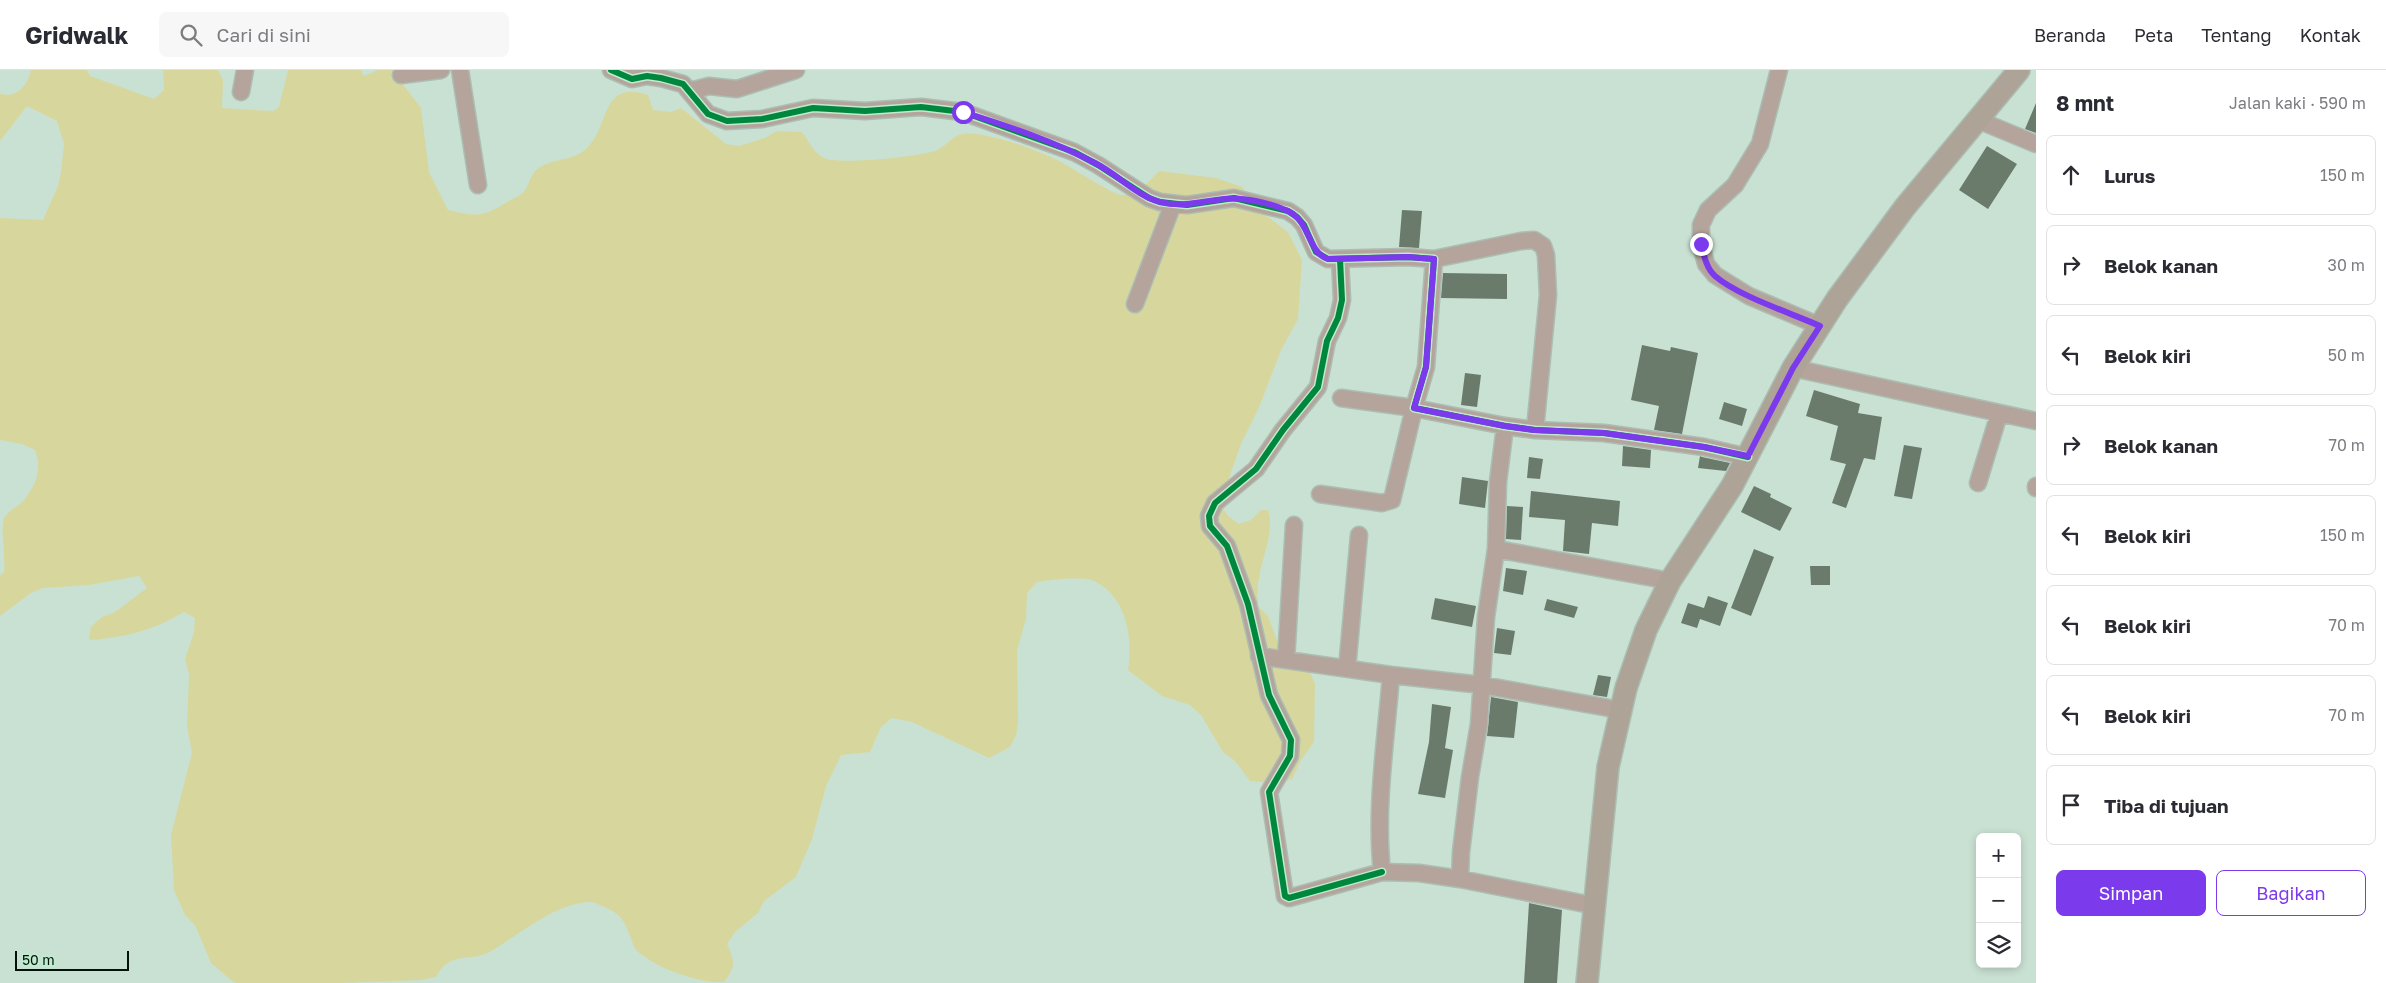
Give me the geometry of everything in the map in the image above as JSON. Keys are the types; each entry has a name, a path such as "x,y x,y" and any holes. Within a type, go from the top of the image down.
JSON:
{"main road":[{"path":"1587,983 1596,906 1608,767 1620,710 1637,651 1670,581 1732,486 1793,368 1876,244 2019,70"}],"street":[{"path":"241,92 245,70"},
{"path":"401,75 440,70"},
{"path":"460,70 478,185"},
{"path":"611,70 632,79 662,74 684,84 708,114 727,121 762,119 814,108 872,110 921,106 963,112 1074,152 1150,198 1173,204 1201,204 1234,198 1274,206 1297,217 1304,225 1313,246 1321,257 1340,259 1380,257 1434,259 1534,240 1543,246 1546,255 1548,295 1534,430"},
{"path":"690,91 709,86 736,89 796,70"},
{"path":"1780,70 1760,144 1735,185 1708,210 1702,225 1701,244 1706,264 1715,276 1749,296 1820,326"},
{"path":"1978,120 2036,144"},
{"path":"1135,304 1173,204"},
{"path":"1340,259 1342,300 1338,318 1327,342 1318,387 1283,430 1256,469 1215,503 1209,516 1210,526 1227,546 1248,604 1269,695 1291,740 1290,756 1270,792 1285,896 1289,898 1382,872 1419,873 1460,879 1596,906"},
{"path":"1320,494 1382,503 1392,500 1426,367 1434,259"},
{"path":"1793,368 1999,414 2036,419"},
{"path":"1341,398 1414,408 1505,426 1534,430 1604,433 1704,447 1748,456"},
{"path":"1978,483 1999,414"},
{"path":"1460,879 1461,852 1479,724 1486,618 1496,549 1498,482 1505,426"},
{"path":"1286,660 1294,525"},
{"path":"1347,669 1359,535"},
{"path":"1496,549 1670,581"},
{"path":"1259,656 1391,675 1482,685 1620,710"},
{"path":"1382,872 1379,837 1381,786 1391,675"}],"green space":[{"path":"31,70 87,70 90,76 154,99 164,90 163,70 218,70 223,80 222,108 273,111 279,107 288,70 361,70 364,76 378,70 392,70 421,108 429,172 448,210 467,214 480,214 493,210 524,192 532,175 539,168 551,162 583,152 595,138 614,98 622,93 633,92 648,95 653,110 671,112 681,108 726,144 739,146 765,138 777,131 802,132 819,155 827,159 849,161 928,153 942,147 958,135 969,133 998,138 1039,152 1059,161 1110,191 1122,195 1138,190 1159,171 1216,178 1242,187 1260,211 1288,232 1302,260 1298,319 1281,350 1260,405 1241,444 1229,478 1233,484 1224,510 1228,516 1239,524 1251,520 1261,510 1268,510 1270,527 1258,581 1258,606 1268,616 1278,643 1287,653 1308,666 1315,684 1314,742 1301,760 1292,779 1274,783 1250,781 1235,761 1223,752 1201,715 1190,705 1162,696 1128,670 1129,645 1125,620 1121,608 1105,588 1094,581 1083,579 1037,582 1027,593 1026,619 1017,650 1018,722 1016,735 1010,747 989,758 912,722 892,718 881,727 870,752 841,755 826,786 812,839 796,877 764,901 758,913 735,932 727,944 732,955 733,964 731,972 724,982 713,982 678,974 656,964 636,950 622,919 618,915 609,909 589,902 562,908 550,914 485,954 462,958 448,963 436,977 421,980 340,983 236,983 232,981 211,963 195,925 185,915 174,890 171,835 192,753 187,726 189,674 185,659 194,632 195,618 184,612 161,624 138,632 89,640 91,627 102,617 115,612 147,588 139,576 89,585 43,588 31,593 0,616 0,575 4,572 4,518 22,502 32,488 37,476 38,463 35,450 22,444 0,440 0,218 43,220 58,186 64,144 57,121 27,106 0,141 0,94 12,94 21,90"}],"building":[{"path":"2036,103 2036,133 2025,129"},
{"path":"1987,146 2017,164 1988,209 1959,190"},
{"path":"1402,210 1422,211 1419,248 1399,247"},
{"path":"1443,273 1507,274 1507,299 1441,298"},
{"path":"1642,345 1670,351 1671,347 1698,353 1682,434 1654,430 1659,406 1631,400"},
{"path":"1465,373 1481,375 1477,407 1461,405"},
{"path":"1814,390 1860,404 1858,413 1882,417 1875,460 1864,458 1846,508 1832,503 1846,464 1830,460 1838,426 1806,416"},
{"path":"1724,402 1747,409 1742,426 1719,419"},
{"path":"1904,445 1922,448 1912,499 1894,496"},
{"path":"1623,446 1651,450 1650,468 1622,466"},
{"path":"1700,456 1730,463 1726,471 1698,468"},
{"path":"1529,457 1543,459 1540,479 1527,478"},
{"path":"1462,477 1488,481 1485,508 1459,504"},
{"path":"1754,486 1771,494 1770,497 1792,508 1780,531 1741,512"},
{"path":"1531,491 1620,501 1618,526 1592,523 1589,554 1563,551 1565,520 1529,517"},
{"path":"1507,506 1523,507 1521,540 1506,539"},
{"path":"1754,549 1774,557 1751,616 1731,608"},
{"path":"1810,566 1830,566 1830,585 1811,585"},
{"path":"1506,568 1527,571 1523,595 1503,591"},
{"path":"1708,596 1728,603 1720,626 1700,619 1697,628 1681,623 1688,603 1704,608"},
{"path":"1435,598 1476,606 1472,627 1431,619"},
{"path":"1547,599 1578,607 1574,618 1544,610"},
{"path":"1497,628 1515,631 1511,655 1494,653"},
{"path":"1598,675 1611,677 1607,697 1593,695"},
{"path":"1491,697 1518,702 1514,738 1487,736"},
{"path":"1432,704 1451,707 1445,748 1453,750 1445,798 1418,794 1429,742"},
{"path":"1529,903 1562,910 1557,983 1524,983"}],"cycle path":[{"path":"611,70 632,79 647,76 683,84 708,114 727,121 762,119 813,108 865,111 921,107 963,112 1074,152 1149,198 1160,202 1187,205 1234,198 1288,211 1304,225 1316,252 1328,259 1408,257 1434,259 1426,367 1414,408 1505,426 1535,430 1604,433 1704,447 1748,457"},
{"path":"1340,259 1342,300 1338,318 1327,341 1318,387 1283,430 1256,469 1215,503 1209,516 1210,526 1227,546 1248,604 1269,695 1291,740 1290,756 1269,792 1285,896 1289,898 1382,872"}],"route":[{"path":"963,112 990,120 1074,152 1150,198 1160,202 1188,205 1234,198 1274,206 1288,211 1304,225 1316,252 1321,257 1328,259 1380,257 1434,259 1426,367 1414,408 1505,426 1534,430 1604,433 1704,447 1748,456 1793,368 1820,326 1749,296 1715,276 1706,264 1701,244"}]}
